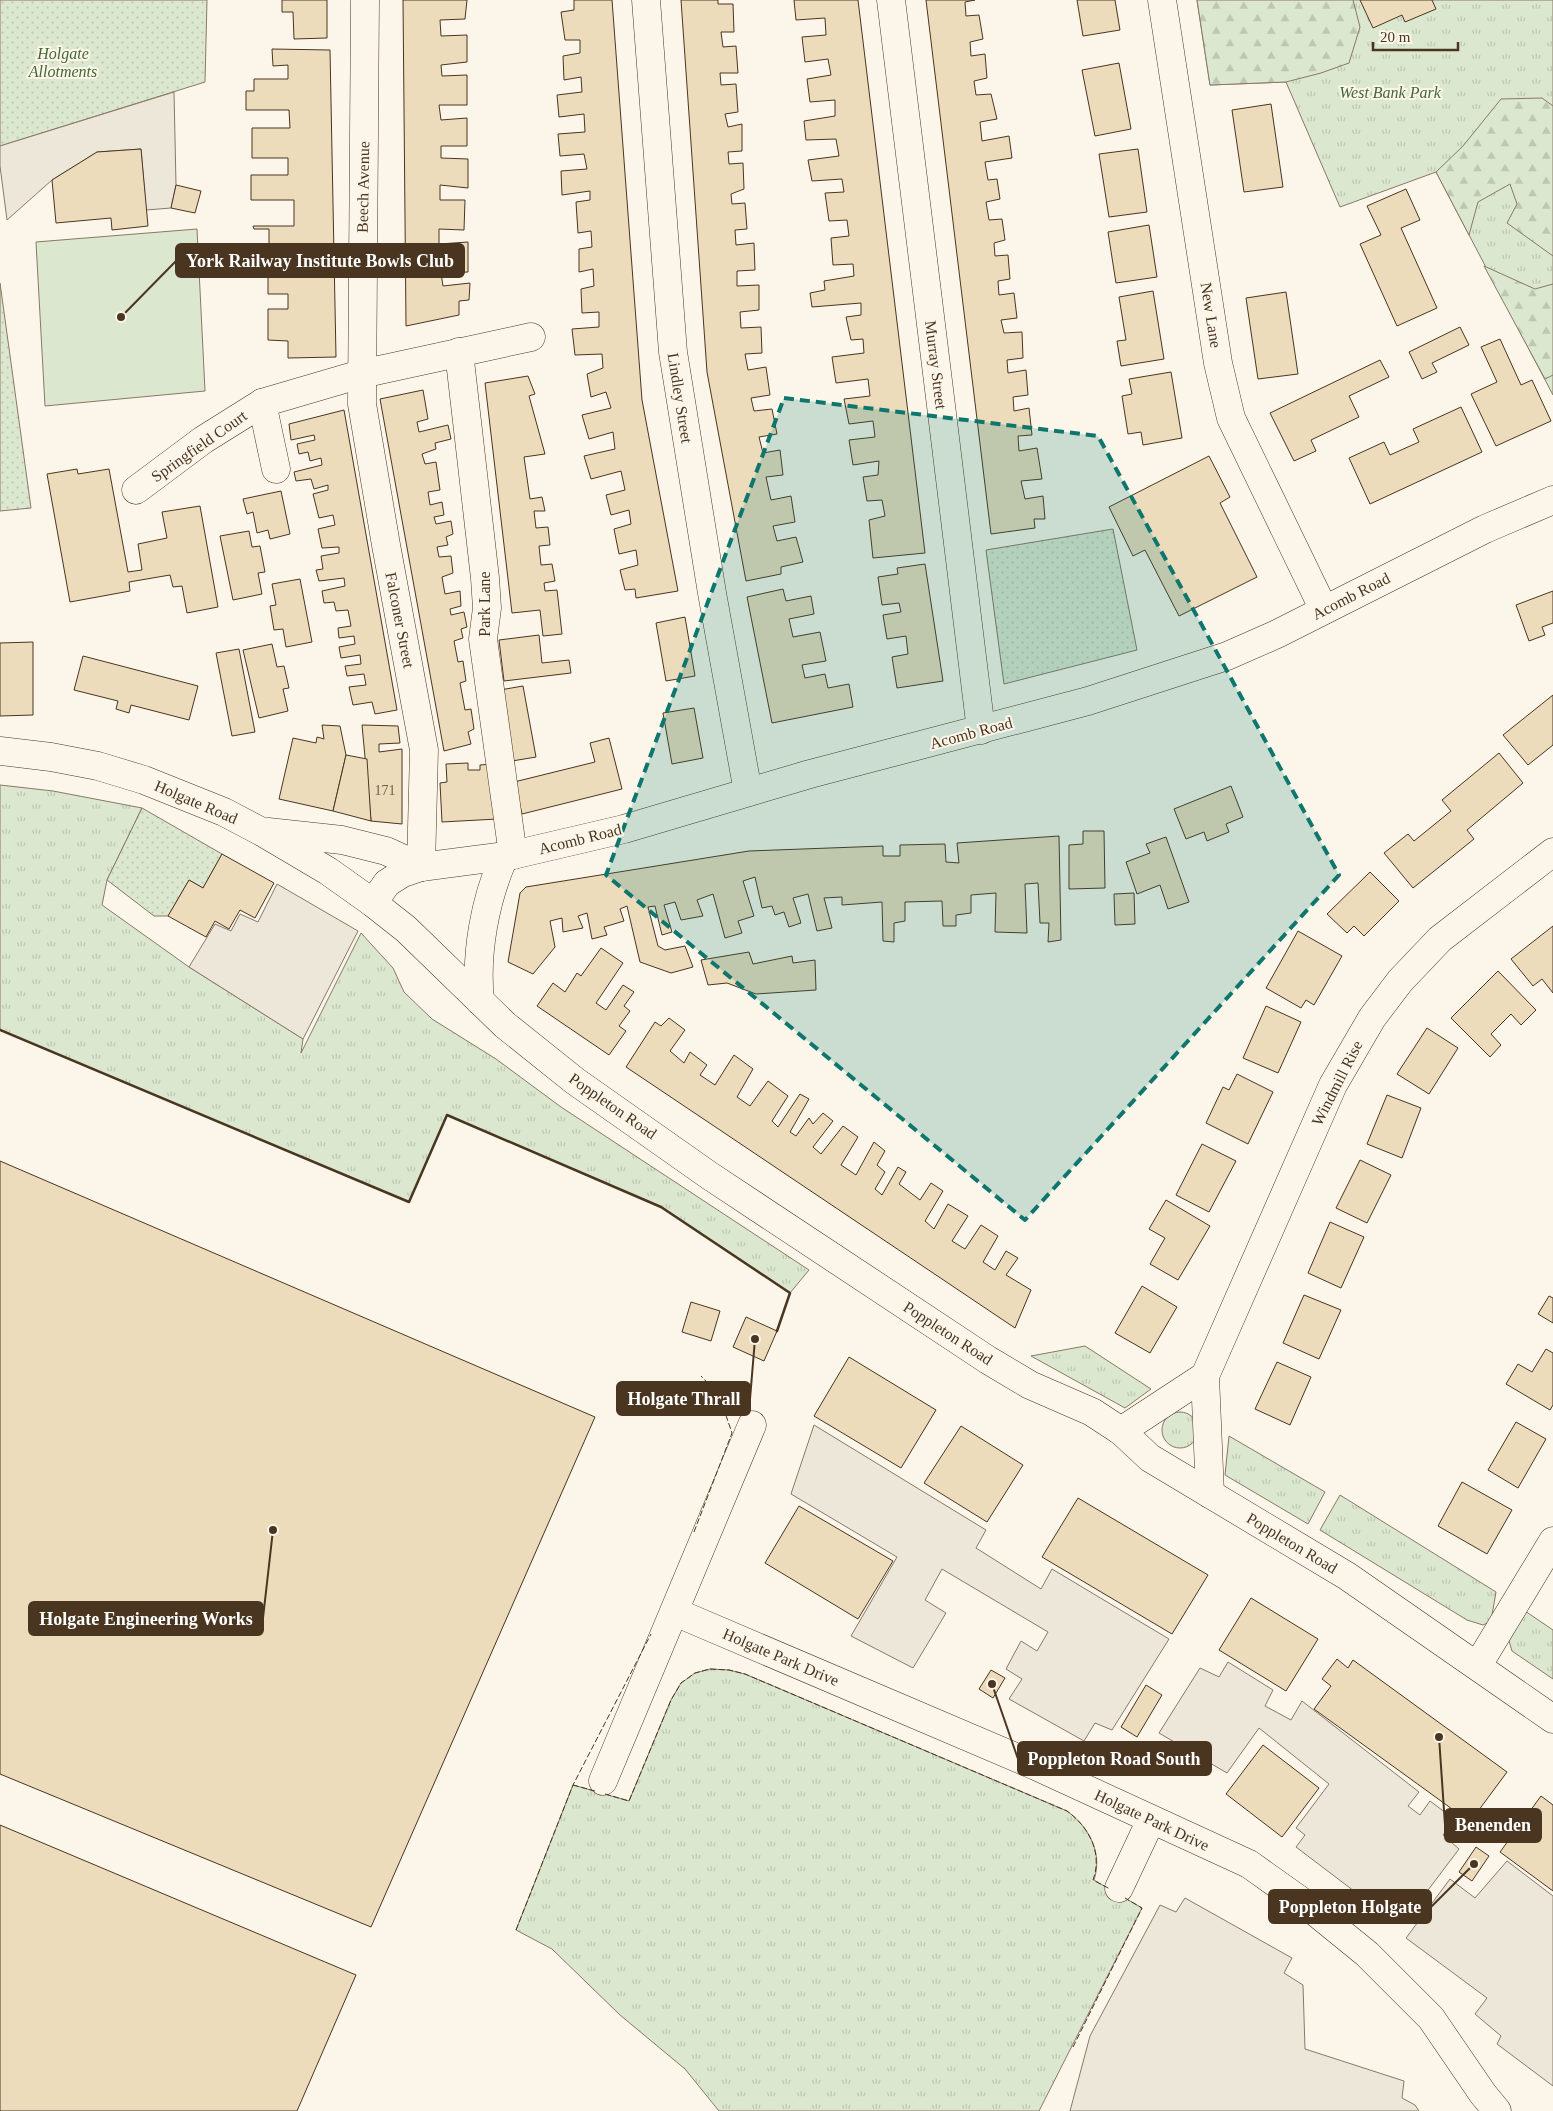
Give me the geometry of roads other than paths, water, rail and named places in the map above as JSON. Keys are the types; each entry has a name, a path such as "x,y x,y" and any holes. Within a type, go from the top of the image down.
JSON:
{"street":[{"name":"Beech Avenue","path":"361,374 365,0"},
{"name":"Lindley Street","path":"646,0 672,352 712,593 748,792"},
{"name":"Murray Street","path":"891,0 981,730"},
{"name":"New Lane","path":"1162,0 1218,363 1231,418 1324,610"},
{"name":"Springfield Court","path":"136,490 203,440 262,403 361,374 531,338"},
{"name":"Park Lane","path":"459,352 485,578 486,608 483,639 509,856"},
{"name":"Falconer Street","path":"361,374 362,404 424,750 421,866"},
{"path":"262,403 276,469"},
{"name":"Acomb Road","path":"373,903 387,883 403,873 421,866 509,856 624,829 810,774 1088,702 1227,656 1277,634 1485,529 1553,500"},
{"name":"Holgate Road","path":"0,751 51,757 98,766 144,780 224,812 328,871 373,903"},
{"path":"262,832 342,840 386,851 421,866"},
{"name":"Windmill Rise","path":"1210,1494 1205,1376 1333,1085 1372,1018 1400,981 1440,939 1553,852"},
{"path":"480,1001 479,959 490,894 509,856"},
{"name":"Poppleton Road","path":"373,903 406,929 505,1025 575,1081 710,1176 988,1360 1030,1385 1092,1412 1121,1431 1150,1458 1334,1568 1553,1719"},
{"path":"1121,1431 1205,1376"},
{"path":"603,1781 752,1425"},
{"path":"1478,1666 1553,1541"},
{"name":"Holgate Park Drive","path":"675,1612 1036,1766 1249,1864 1308,1906 1367,1954 1431,2018 1483,2094 1498,2111"},
{"path":"1119,1888 1151,1820"}],"place":[{"name":"York Railway Institute Bowls Club","path":"121,317"},
{"name":"Holgate Thrall","path":"755,1339"},
{"name":"Holgate Engineering Works","path":"273,1530"},
{"name":"Poppleton Road South","path":"992,1684"},
{"name":"Benenden","path":"1439,1737"},
{"name":"Poppleton Holgate","path":"1474,1864"}],"park label":[{"name":"Holgate Allotments","path":"63,62"},
{"name":"West Bank Park","path":"1390,92"}]}
